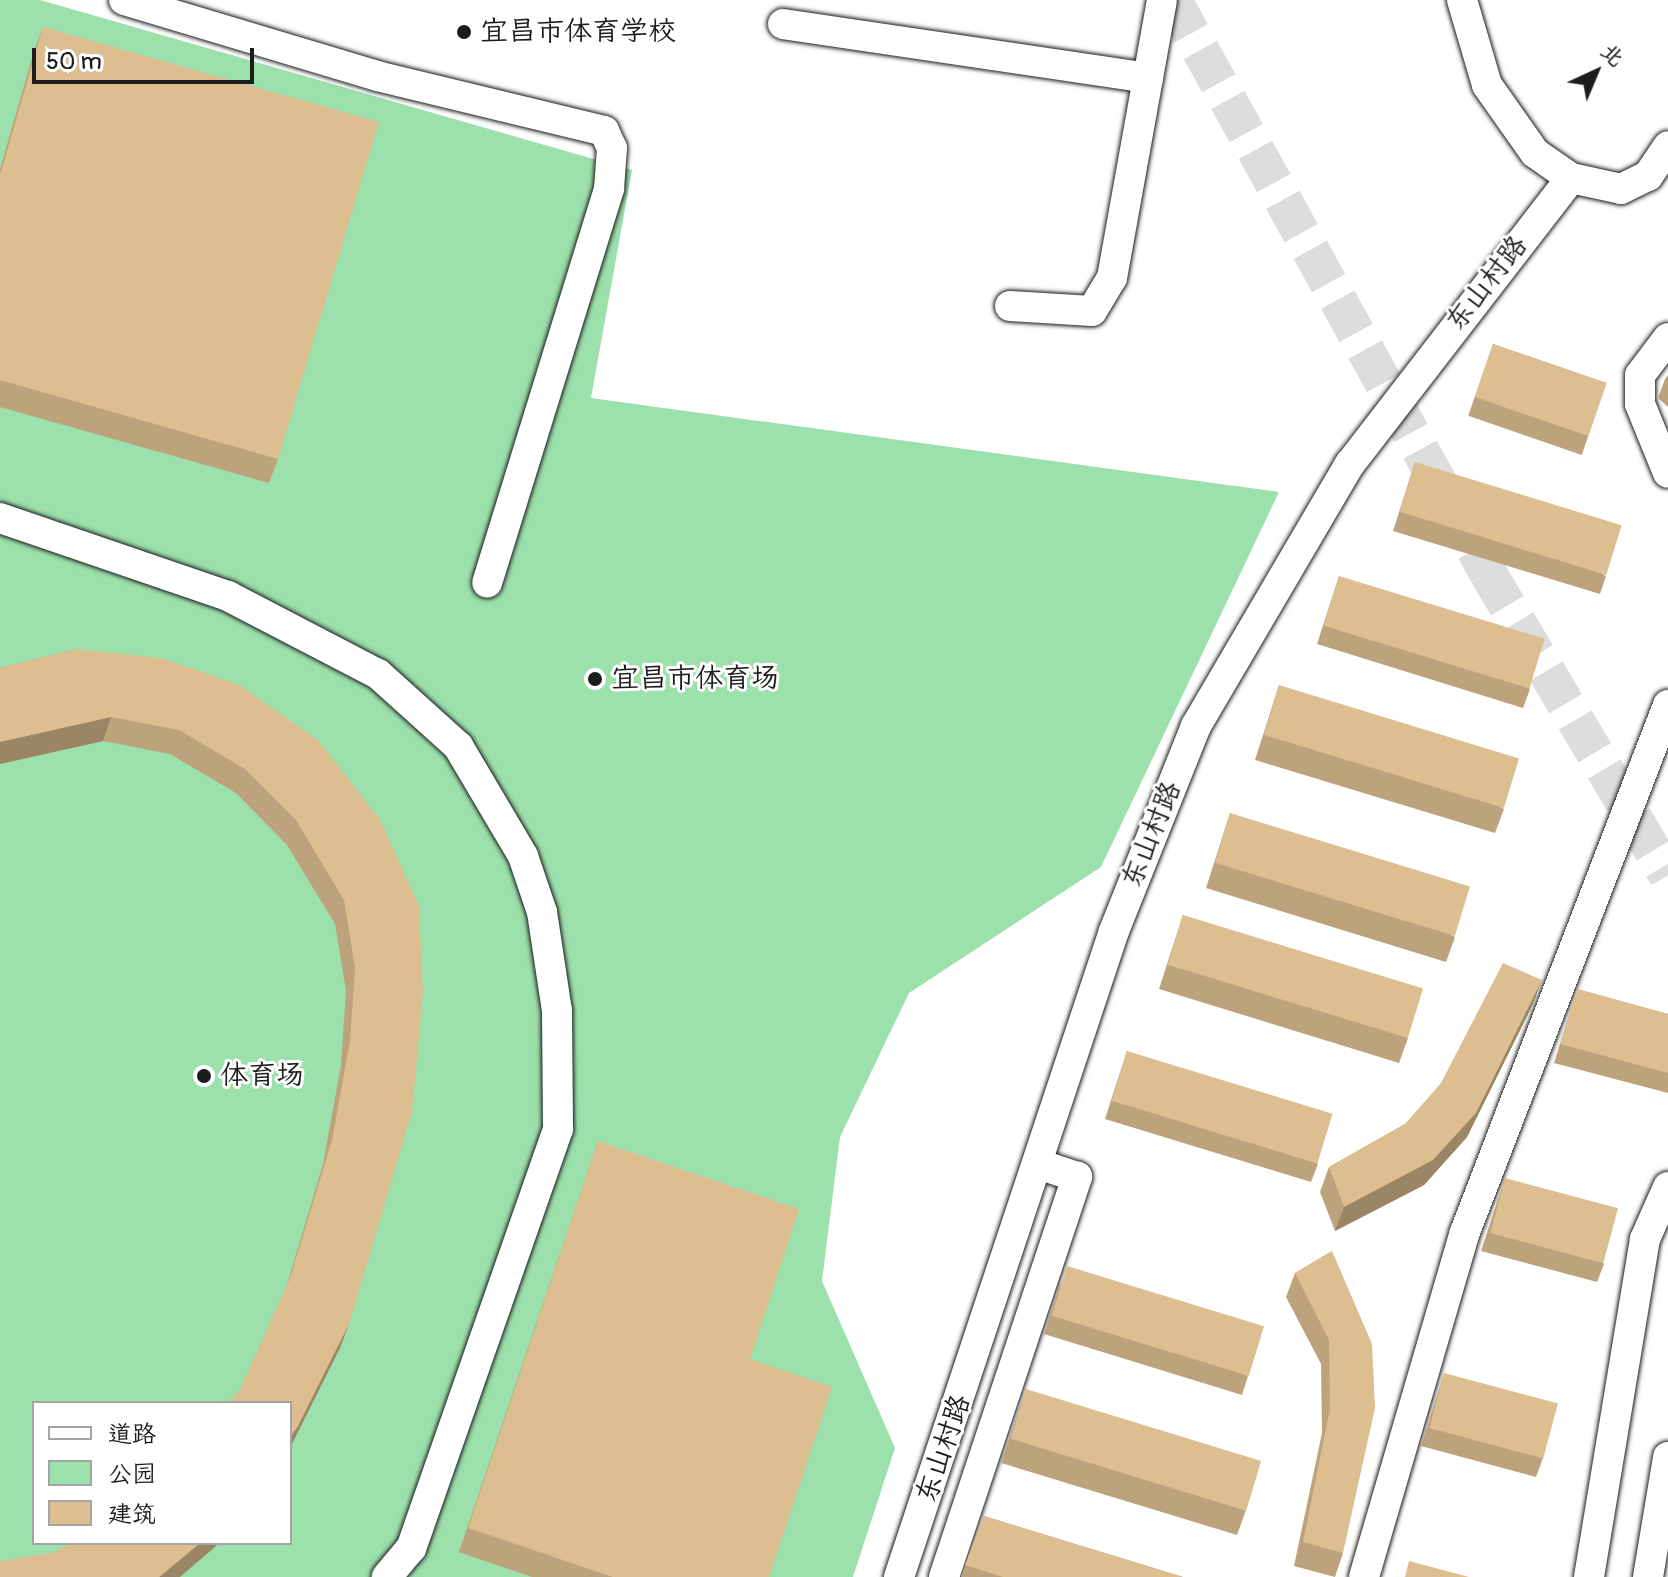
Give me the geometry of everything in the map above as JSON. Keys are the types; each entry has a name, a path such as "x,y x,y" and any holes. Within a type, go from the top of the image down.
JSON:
{"street":[{"path":"124,0 377,76 604,131 612,148 609,189 487,583"},
{"path":"1010,306 1092,311 1112,278 1162,0"},
{"path":"1462,0 1487,85 1535,153 1571,178 1621,189 1648,176 1668,146"},
{"path":"783,24 1148,78"},
{"name":"东山村路","path":"899,1577 1114,931 1196,726 1246,631 1395,402 1571,178"},
{"path":"1668,338 1640,375 1640,404 1668,473"},
{"path":"0,518 228,596 378,674 458,746 523,856 542,912 557,1011 558,1129 411,1548 387,1577"},
{"path":"1364,1577 1465,1232 1668,705"},
{"path":"944,1577 1077,1177 1038,1164"},
{"path":"1589,1577 1645,1239 1668,1187"},
{"path":"1648,1577 1668,1457"}],"green space":[{"name":"宜昌市体育场","path":"0,0 40,0 632,170 591,398 1279,492 1101,867 909,993 840,1137 822,1281 895,1448 853,1577 0,1577"}],"building":[{"path":"43,27 379,122 278,459 0,380 0,175"},
{"path":"1493,344 1606,383 1588,436 1475,397"},
{"path":"1415,462 1622,525 1606,575 1400,512"},
{"path":"1339,576 1545,639 1529,689 1324,626"},
{"path":"76,649 161,658 239,685 318,740 380,820 419,906 423,992 412,1112 349,1324 292,1434 292,1401 230,1401 241,1388 290,1278 332,1140 350,1041 355,967 344,900 296,820 245,769 179,730 111,717 0,742 0,668"},
{"path":"1279,685 1519,758 1504,808 1264,735"},
{"path":"1230,813 1470,886 1455,936 1215,863"},
{"path":"1183,915 1423,988 1408,1038 1168,965"},
{"path":"1503,963 1542,980 1476,1113 1433,1160 1344,1207 1329,1167 1405,1124 1441,1083"},
{"path":"1577,989 1668,1014 1668,1073 1560,1044"},
{"path":"1127,1051 1333,1114 1317,1164 1112,1101"},
{"path":"598,1141 799,1209 750,1359 832,1387 769,1577 613,1577 468,1528"},
{"path":"1505,1178 1618,1208 1603,1263 1490,1233"},
{"path":"1332,1251 1372,1344 1375,1408 1343,1553 1303,1542 1330,1409 1329,1340 1295,1273"},
{"path":"1067,1266 1264,1326 1249,1376 1052,1316"},
{"path":"1444,1373 1558,1404 1543,1459 1429,1428"},
{"path":"1026,1389 1261,1461 1246,1511 1011,1439"},
{"path":"984,1516 1183,1577 1003,1577 965,1565"},
{"path":"69,1545 198,1545 159,1577 0,1577 0,1561 50,1553"},
{"path":"1409,1561 1469,1577 1405,1577"}],"tunnel":[{"path":"1173,0 1488,573 1668,876"}],"place":[{"name":"宜昌市体育学校","path":"464,32"},
{"name":"宜昌市体育场","path":"595,679"},
{"name":"体育场","path":"204,1076"}]}
